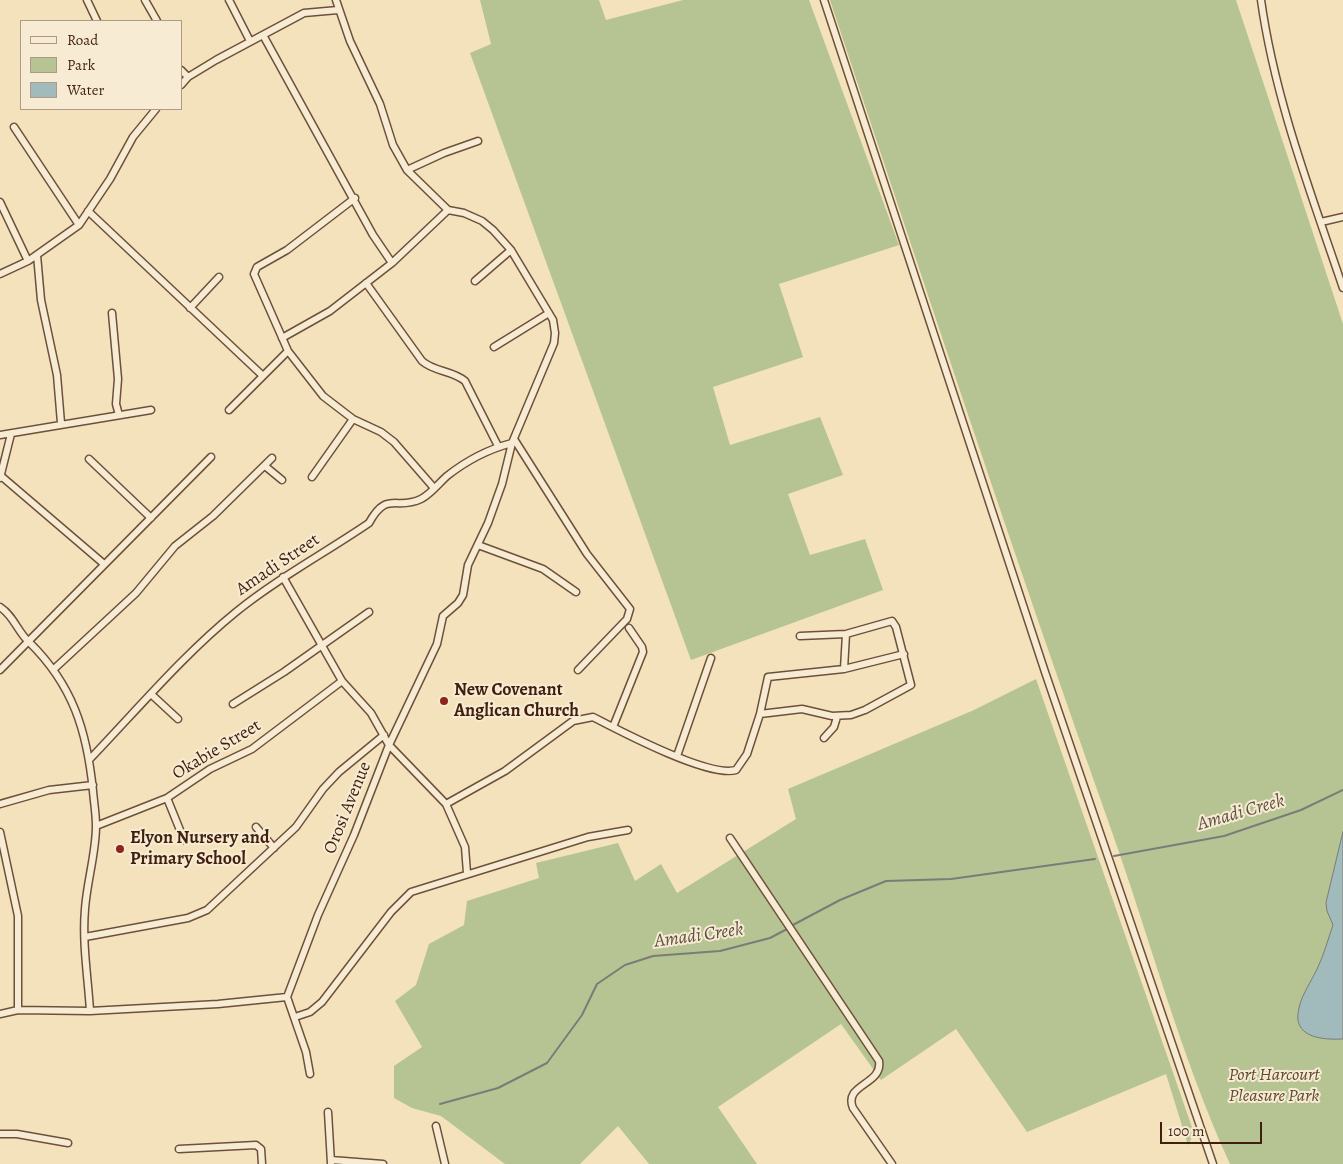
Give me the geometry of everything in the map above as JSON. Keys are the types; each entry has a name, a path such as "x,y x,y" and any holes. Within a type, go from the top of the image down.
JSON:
{"street":[{"path":"88,0 97,20"},
{"path":"145,0 156,20"},
{"path":"229,0 250,41"},
{"path":"282,338 330,311 392,263 448,210 407,170 393,145 380,104 338,10 336,0"},
{"path":"824,0 1045,672 1214,1164"},
{"path":"1261,0 1268,51 1278,92 1343,288"},
{"path":"182,84 188,78 250,41 304,13 338,10"},
{"path":"263,34 373,234 392,263"},
{"path":"182,71 188,78"},
{"path":"0,274 28,261 78,225 110,179 133,137 155,110"},
{"path":"14,127 78,225"},
{"path":"407,170 444,153 478,141"},
{"path":"354,198 286,250 255,270 254,274 288,351 324,396 353,419 381,432 394,442 434,488"},
{"path":"0,202 28,261"},
{"name":"Orosi Avenue","path":"287,997 318,915 354,835 389,745 438,644 443,616 461,600 468,564 478,545 502,484 513,441 544,368 555,333 549,313 511,250 482,221 464,213 448,210"},
{"path":"88,211 263,376"},
{"path":"1321,222 1343,217"},
{"path":"475,281 511,250"},
{"path":"37,255 41,300 57,375 61,424"},
{"path":"190,308 219,277"},
{"path":"366,283 422,361 430,368 456,374 465,381 498,446"},
{"path":"112,313 118,379 116,404 119,415"},
{"path":"494,346 549,313"},
{"path":"228,410 288,351"},
{"path":"0,435 150,410"},
{"path":"312,477 353,419"},
{"path":"11,434 0,477 104,564"},
{"path":"513,441 587,554 630,609 627,620 578,670"},
{"name":"Amadi Street","path":"89,760 208,635 238,610 284,577 369,523 373,514 382,505 413,502 426,496 472,459 513,441"},
{"path":"0,670 211,457"},
{"path":"54,669 136,593 175,546 213,516 272,458"},
{"path":"89,459 152,518"},
{"path":"265,466 282,480"},
{"path":"478,545 543,570 576,592"},
{"path":"284,577 342,680 370,713 389,745 446,804 465,847 468,873"},
{"path":"0,607 11,616 28,642 42,653 54,669 81,721 89,760 96,826 85,909 90,1011"},
{"path":"233,704 369,612"},
{"path":"760,714 802,709 837,717 865,710 910,686 912,682 896,628 892,621 846,634 800,636"},
{"path":"613,728 643,652 642,646 629,628"},
{"path":"844,669 846,634"},
{"path":"446,804 505,771 579,718 593,717 613,728 677,756 719,770 736,770 747,754 760,714 768,677 844,669 904,654"},
{"path":"677,756 711,658"},
{"name":"Okabie Street","path":"96,826 167,798 210,769 263,743 319,696 342,680"},
{"path":"152,694 178,719"},
{"path":"824,738 834,727 837,717"},
{"path":"85,938 198,915 207,910 296,827 323,789 339,772 384,735"},
{"path":"0,804 49,790 92,786"},
{"path":"167,798 184,840"},
{"path":"256,827 274,848"},
{"path":"295,1017 310,1012 322,1002 402,899 424,886 548,851 588,837 628,830"},
{"path":"0,832 18,916 18,1010"},
{"path":"730,838 880,1061 880,1069 876,1076 853,1093 850,1100 853,1108 892,1164"},
{"path":"0,1014 18,1010 90,1011 218,1004 287,997 306,1052 310,1074"},
{"path":"328,1112 331,1162 383,1164"},
{"path":"436,1126 445,1164"},
{"path":"0,1134 17,1134 68,1143"},
{"path":"179,1149 256,1145 261,1149 262,1164"}],"green space":[{"path":"480,0 599,0 606,20 683,0 809,0 899,245 779,284 803,357 713,387 730,445 820,417 843,475 788,494 810,555 865,539 883,590 691,660 470,53 491,44"},
{"name":"Port Harcourt Pleasure Park","path":"830,0 1236,0 1343,324 1343,1164 1230,1164 1212,1124 1181,1041 1126,873 969,417"},
{"path":"1036,679 1194,1133 1188,1145 1166,1074 1027,1132 956,1029 881,1080 841,1024 718,1107 757,1164 649,1164 618,1126 580,1164 505,1164 441,1116 412,1108 394,1098 394,1066 422,1047 395,1001 416,985 429,944 464,925 467,901 539,878 536,863 618,843 635,881 661,864 677,893 796,819 788,789 974,710"}],"water":[{"path":"1343,832 1343,1039 1327,1039 1318,1038 1304,1031 1300,1026 1298,1018 1302,998 1324,953 1333,925 1326,903"}],"waterway":[{"name":"Amadi Creek","path":"1114,856 1224,836 1301,810 1343,790"},
{"name":"Amadi Creek","path":"791,926 840,900 886,881 951,879 1095,859"},
{"name":"Amadi Creek","path":"440,1104 498,1088 547,1063 582,1015 597,984 625,965 653,956 720,951 770,938 787,929"}],"place":[{"name":"New Covenant Anglican Church","path":"444,701"},
{"name":"Elyon Nursery and Primary School","path":"120,849"}]}
